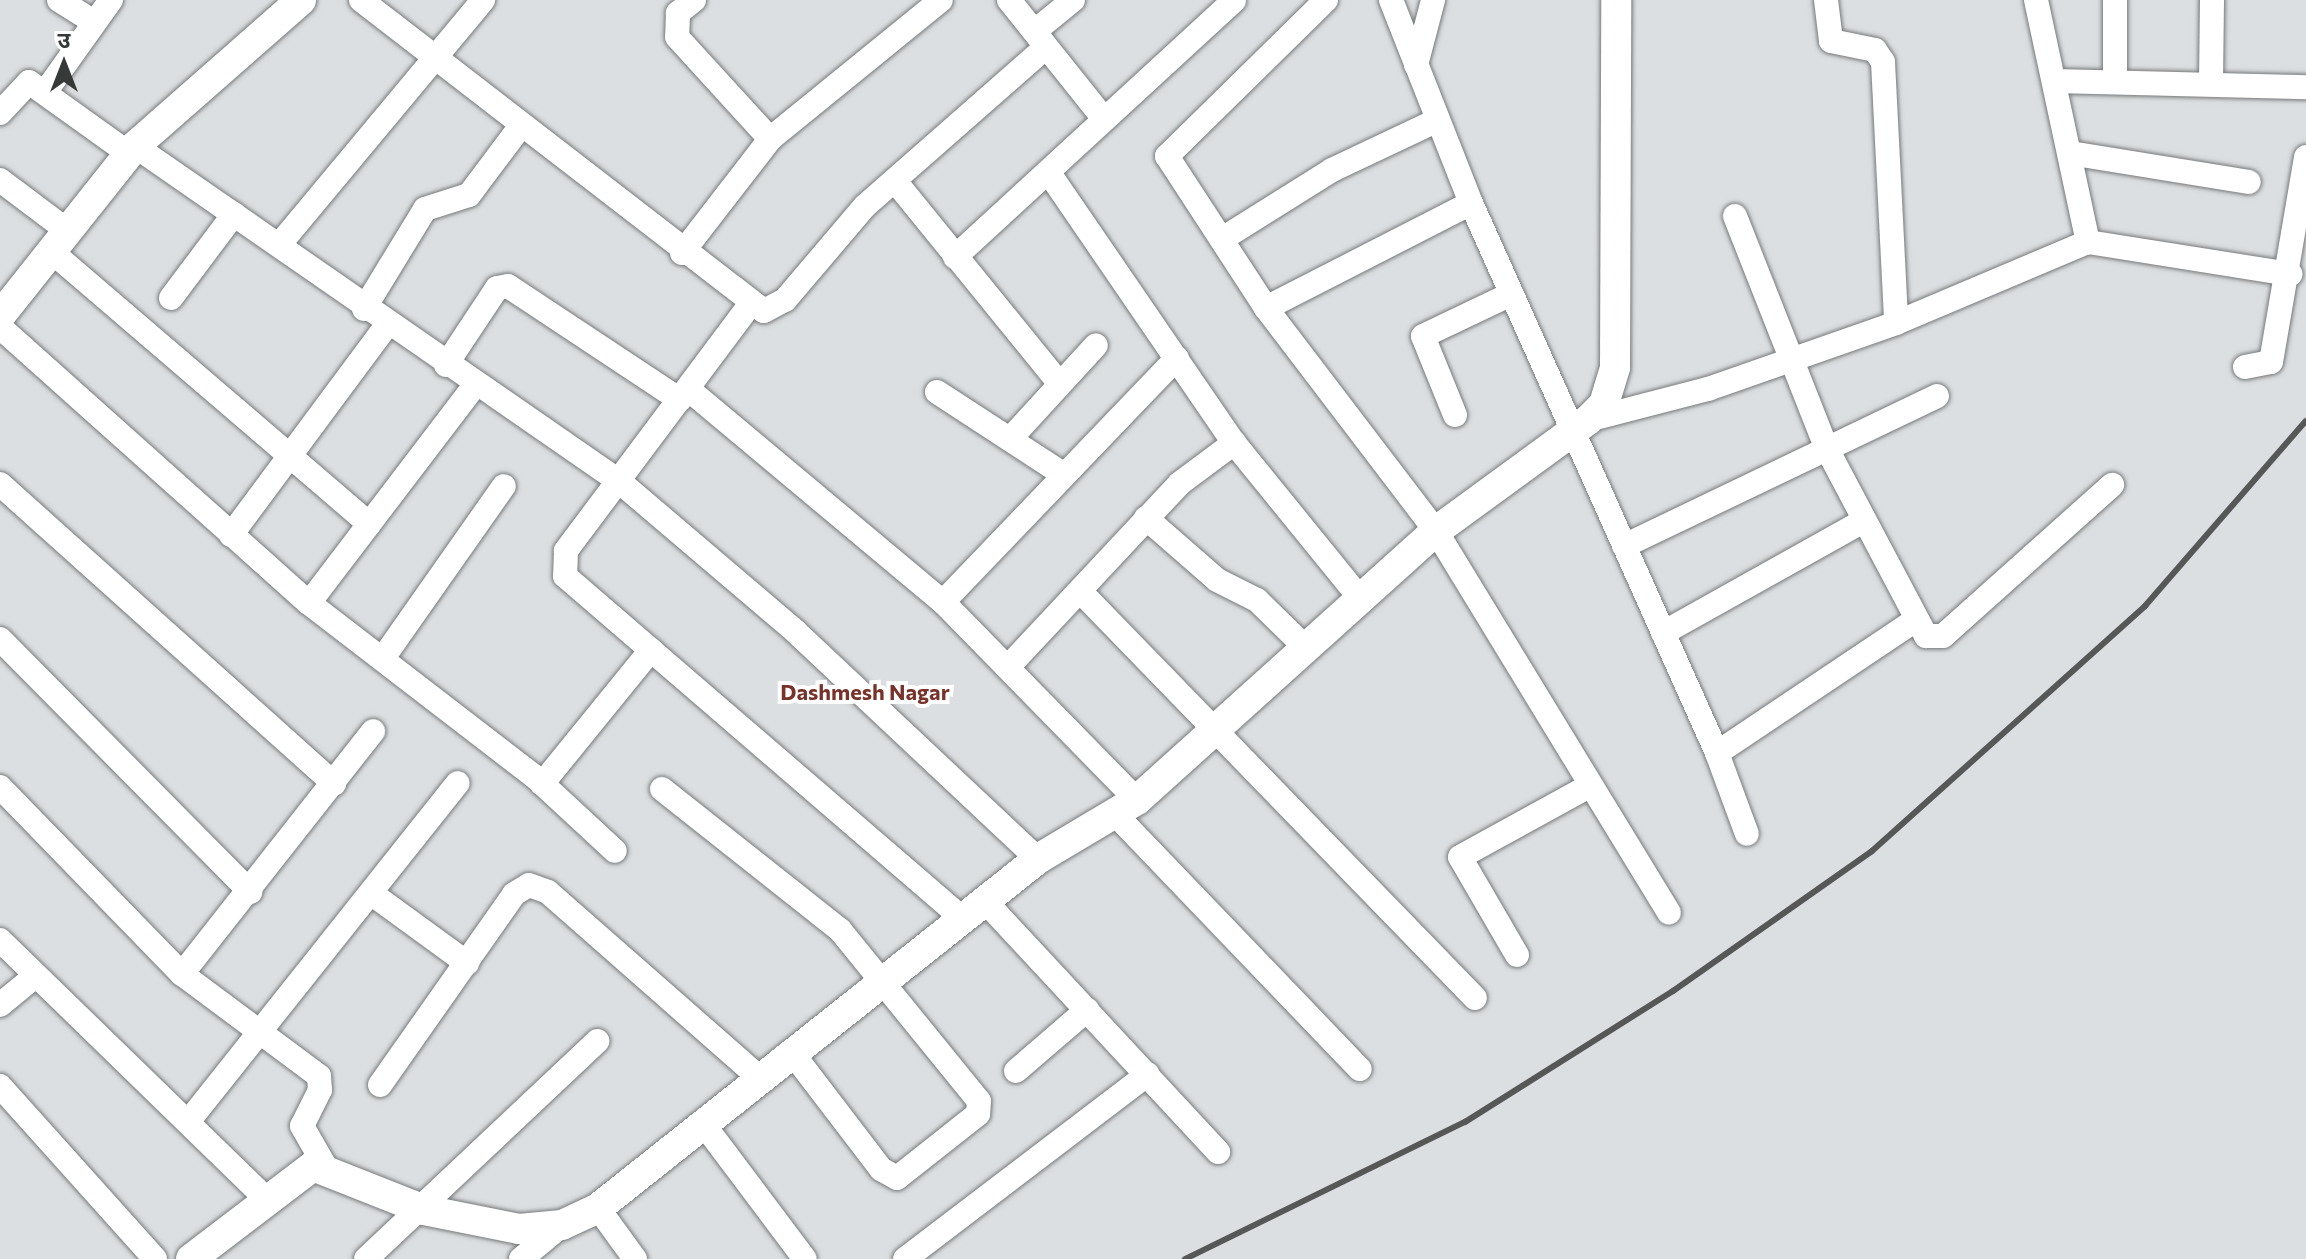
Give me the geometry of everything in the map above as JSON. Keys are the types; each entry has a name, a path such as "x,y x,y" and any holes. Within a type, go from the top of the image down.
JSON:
{"street":[{"path":"59,0 94,22"},
{"path":"46,91 111,0"},
{"path":"0,316 132,150 301,0"},
{"path":"361,0 435,62 749,306 764,311 785,300 895,181 1041,39 1073,0"},
{"path":"694,0 678,13 677,37 770,139"},
{"path":"682,253 770,139 941,0"},
{"path":"1009,0 1104,119"},
{"path":"955,257 1234,0"},
{"path":"1326,0 1169,151 1266,308 1436,531 1669,912"},
{"path":"1391,0 1471,203 1511,294 1581,426 1624,546 1717,753 1747,834"},
{"path":"1416,65 1433,0"},
{"path":"521,1259 562,1225 598,1208 705,1126 760,1078 888,981 1038,859 1126,807 1217,728 1303,645 1436,531 1581,426 1604,404 1615,368 1616,0"},
{"path":"1826,0 1831,41 1875,50 1883,62 1896,323"},
{"path":"2036,0 2056,81 2088,242"},
{"path":"2115,0 2115,78"},
{"path":"2211,82 2212,0"},
{"path":"279,245 435,62 481,1"},
{"path":"2056,81 2115,78 2306,87"},
{"path":"0,113 25,83 46,91 234,214 387,325 620,482 747,587 1038,859"},
{"path":"1222,239 1332,170 1438,120"},
{"path":"364,309 425,209 469,195 520,127"},
{"path":"2070,153 2249,182"},
{"path":"2245,367 2271,362 2290,274 2306,157"},
{"path":"1049,173 1234,443 1359,597"},
{"path":"0,180 287,457 369,524"},
{"path":"895,181 1059,383"},
{"path":"1266,308 1471,203"},
{"path":"171,298 234,214"},
{"path":"1735,216 1826,447 1926,636 1943,636 2112,485"},
{"path":"1581,426 1896,323 2088,242 2290,274"},
{"path":"446,365 497,288 508,286 684,395 943,602 1008,667 1126,807 1360,1069"},
{"path":"1455,415 1423,336 1511,294"},
{"path":"749,306 566,551 562,567 651,650 973,909 1087,1010 1218,1152"},
{"path":"231,535 387,325"},
{"path":"0,327 309,603 542,784 615,851"},
{"path":"1010,439 1096,345"},
{"path":"943,602 1177,358"},
{"path":"309,603 476,384"},
{"path":"937,392 1063,474"},
{"path":"1624,546 1937,396"},
{"path":"1008,667 1146,518 1234,443"},
{"path":"0,484 334,784"},
{"path":"383,658 504,486"},
{"path":"1146,518 1303,645"},
{"path":"1663,633 1863,521"},
{"path":"1080,591 1217,728 1475,998"},
{"path":"1717,753 1916,620"},
{"path":"0,639 250,892"},
{"path":"542,784 651,650"},
{"path":"182,974 250,892 373,731"},
{"path":"188,1122 375,896 458,783"},
{"path":"1517,955 1460,857 1591,785"},
{"path":"0,787 182,974 322,1080 302,1126 325,1166"},
{"path":"662,789 820,911 888,981 980,1107 903,1177 881,1169 793,1054"},
{"path":"380,1085 514,894 539,887 760,1078"},
{"path":"375,896 467,963"},
{"path":"0,940 34,977 266,1199"},
{"path":"0,1005 34,977"},
{"path":"1016,1071 1087,1010"},
{"path":"366,1259 424,1210 597,1041"},
{"path":"905,1259 1148,1074"},
{"path":"0,1086 155,1259"},
{"path":"705,1126 805,1259"},
{"path":"191,1259 301,1170 325,1166 424,1210 519,1229 562,1225"},
{"path":"598,1208 635,1259"}],"railway":[{"path":"1185,1259 1465,1122 1673,991 1872,851 2145,606 2306,421"}],"district":[{"name":"Dashmesh Nagar","path":"865,692"}]}
